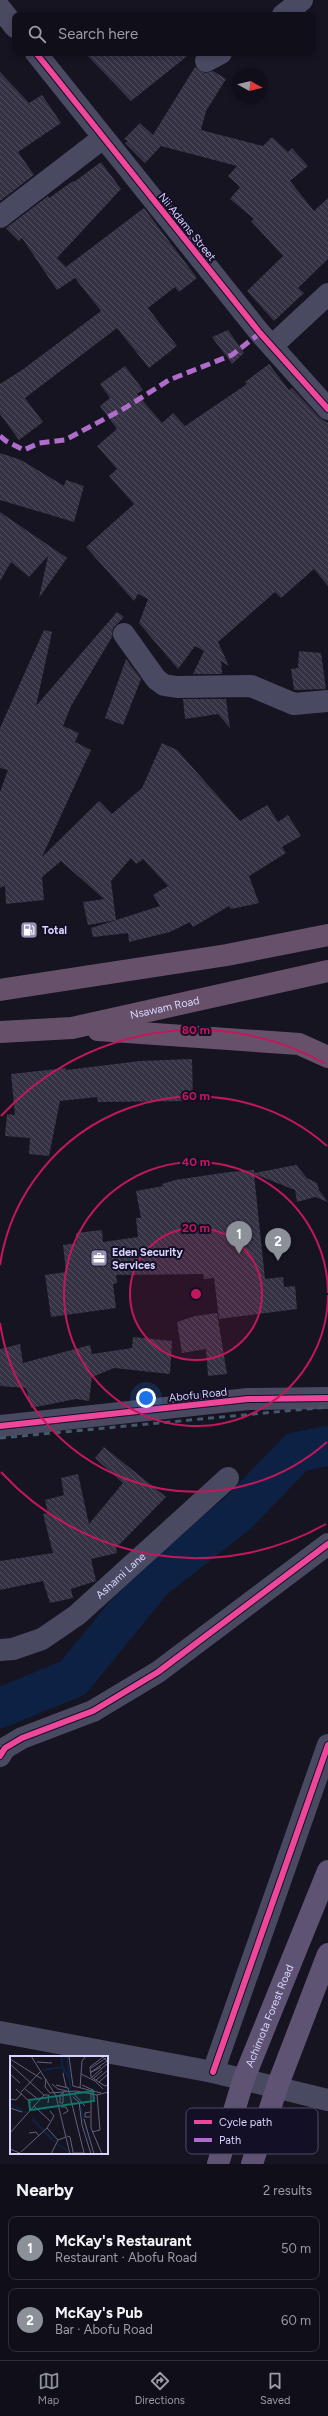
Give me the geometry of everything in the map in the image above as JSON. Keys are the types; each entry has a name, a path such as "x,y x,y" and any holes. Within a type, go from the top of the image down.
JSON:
{"highway":[{"path":"0,990 227,955 328,935"},
{"name":"Nsawam Road","path":"0,1032 72,1028 328,971"},
{"path":"72,1028 299,1044 328,1057"}],"main road":[{"name":"Achimota Forest Road","path":"235,2108 244,2078 328,1871"},
{"path":"270,2108 328,1954"},
{"name":"Achimota Forest Road","path":"218,2164 221,2154"},
{"path":"252,2164 255,2154"}],"street":[{"path":"287,12 302,0"},
{"path":"0,8 12,23"},
{"name":"Nii Adams Street","path":"38,56 272,346 328,409"},
{"path":"0,217 103,138"},
{"path":"272,346 328,294"},
{"path":"124,634 156,679 164,685 176,687 251,686 294,704 328,701"},
{"name":"Abofu Road","path":"0,1426 248,1400 328,1398"},
{"name":"Ashami Lane","path":"0,1650 13,1649 42,1639 77,1616 228,1478"},
{"path":"0,1756 5,1748 22,1738 93,1711 158,1672 328,1544"},
{"path":"213,2072 328,1745"},
{"path":"0,2032 244,2078 328,2100"}],"building":[{"path":"88,56 187,56 131,101"},
{"path":"195,67 205,73 213,71 226,79 206,111 201,130 263,146 272,137 288,152 292,148 308,166 290,181 314,211 328,198 328,259 298,288 304,293 274,321 247,291 283,256 251,221 254,219 230,199 240,187 228,176 237,166 161,146 145,163 125,143 128,141 124,139 140,123 153,135"},
{"path":"0,72 29,103 42,95 61,123 18,152 34,175 0,201"},
{"path":"101,162 121,189 57,258 66,267 144,208 197,278 179,292 175,287 148,308 177,346 149,368 117,328 25,398 43,422 19,440 0,414 0,384 22,370 101,311 75,278 57,290 22,238 19,241 6,228 48,196 49,198 73,181 74,182"},
{"path":"228,330 244,353 232,364 212,337"},
{"path":"269,364 289,390 292,388 319,417 328,423 328,586 314,569 281,598 275,592 218,642 229,666 221,661 222,674 193,674 204,651 195,646 178,669 139,623 148,599 138,594 134,601 86,547 134,504 109,476 117,469 97,446 117,429 100,406 110,398 100,384 125,366 143,390 137,394 162,423 173,413 185,426 247,384 245,382"},
{"path":"0,453 21,460 64,486 66,480 84,486 74,522 0,500"},
{"path":"0,512 67,558 39,598 48,556 29,577 11,562 0,581"},
{"path":"117,612 124,617 113,628 112,637 71,706 63,726 79,733 75,742 91,750 42,857 99,801 112,814 142,788 162,743 177,750 240,821 267,805 278,822 288,815 301,836 282,847 286,853 249,876 259,903 231,909 229,906 193,927 190,922 170,932 129,942 128,933 93,937 91,928 160,906 153,895 168,886 143,859 136,864 131,858 111,881 116,920 88,925 83,902 104,899 61,861 42,877 44,900 6,904 5,886 0,888 0,792 8,770 0,768 0,728 44,630 52,632 36,706"},
{"path":"299,651 321,653 326,689 294,690 291,669 298,668"},
{"path":"126,659 141,679 123,725 105,718"},
{"path":"183,699 226,699 230,728 218,714 185,719"},
{"path":"192,1059 193,1101 98,1102 97,1097 60,1101 49,1156 29,1154 30,1138 5,1136 7,1114 15,1115 11,1074 66,1068 66,1070 140,1061"},
{"path":"296,1165 307,1178 317,1183 319,1190 328,1202 315,1197 297,1202 295,1190 254,1174 265,1279 283,1277 284,1287 295,1286 297,1309 219,1319 214,1278 204,1279 203,1274 116,1275 117,1283 113,1284 116,1308 51,1317 45,1275 66,1272 63,1245 77,1243 76,1233 102,1230 103,1242 138,1237 136,1218 141,1218 136,1191 163,1186 162,1184 175,1180 229,1172 254,1170 254,1173"},
{"path":"217,1313 227,1374 208,1376 206,1349 182,1353 177,1322 195,1316"},
{"path":"133,1337 172,1341 170,1374 114,1368 92,1377 89,1401 76,1399 31,1408 26,1388 0,1386 0,1349 20,1344 23,1363 90,1345 92,1354 132,1348"},
{"path":"104,1447 166,1497 116,1548 117,1553 91,1559 96,1581 71,1589 73,1598 50,1603 43,1581 0,1590 0,1561 53,1553 43,1514 48,1513 45,1500 64,1495 61,1478 78,1474 89,1524 123,1483 95,1458"}],"waterway":[{"path":"0,1708 73,1678 153,1580 237,1514 297,1452 328,1446"}],"railway":[{"path":"0,1438 328,1407"}],"marked path":[{"path":"0,436 6,441 24,450 39,443 65,440 125,408 169,380 232,355 260,333"}],"cycle path":[{"path":"38,56 260,333 328,409"},
{"path":"0,1426 248,1399 328,1398"},
{"path":"0,1756 5,1748 22,1738 93,1711 158,1672 328,1544"},
{"path":"213,2072 328,1745"}],"place":[{"name":"Total","path":"29,930"},
{"name":"McKay's Restaurant","path":"239,1254"},
{"name":"Eden Security Services","path":"99,1258"},
{"name":"McKay's Pub","path":"278,1261"}]}
